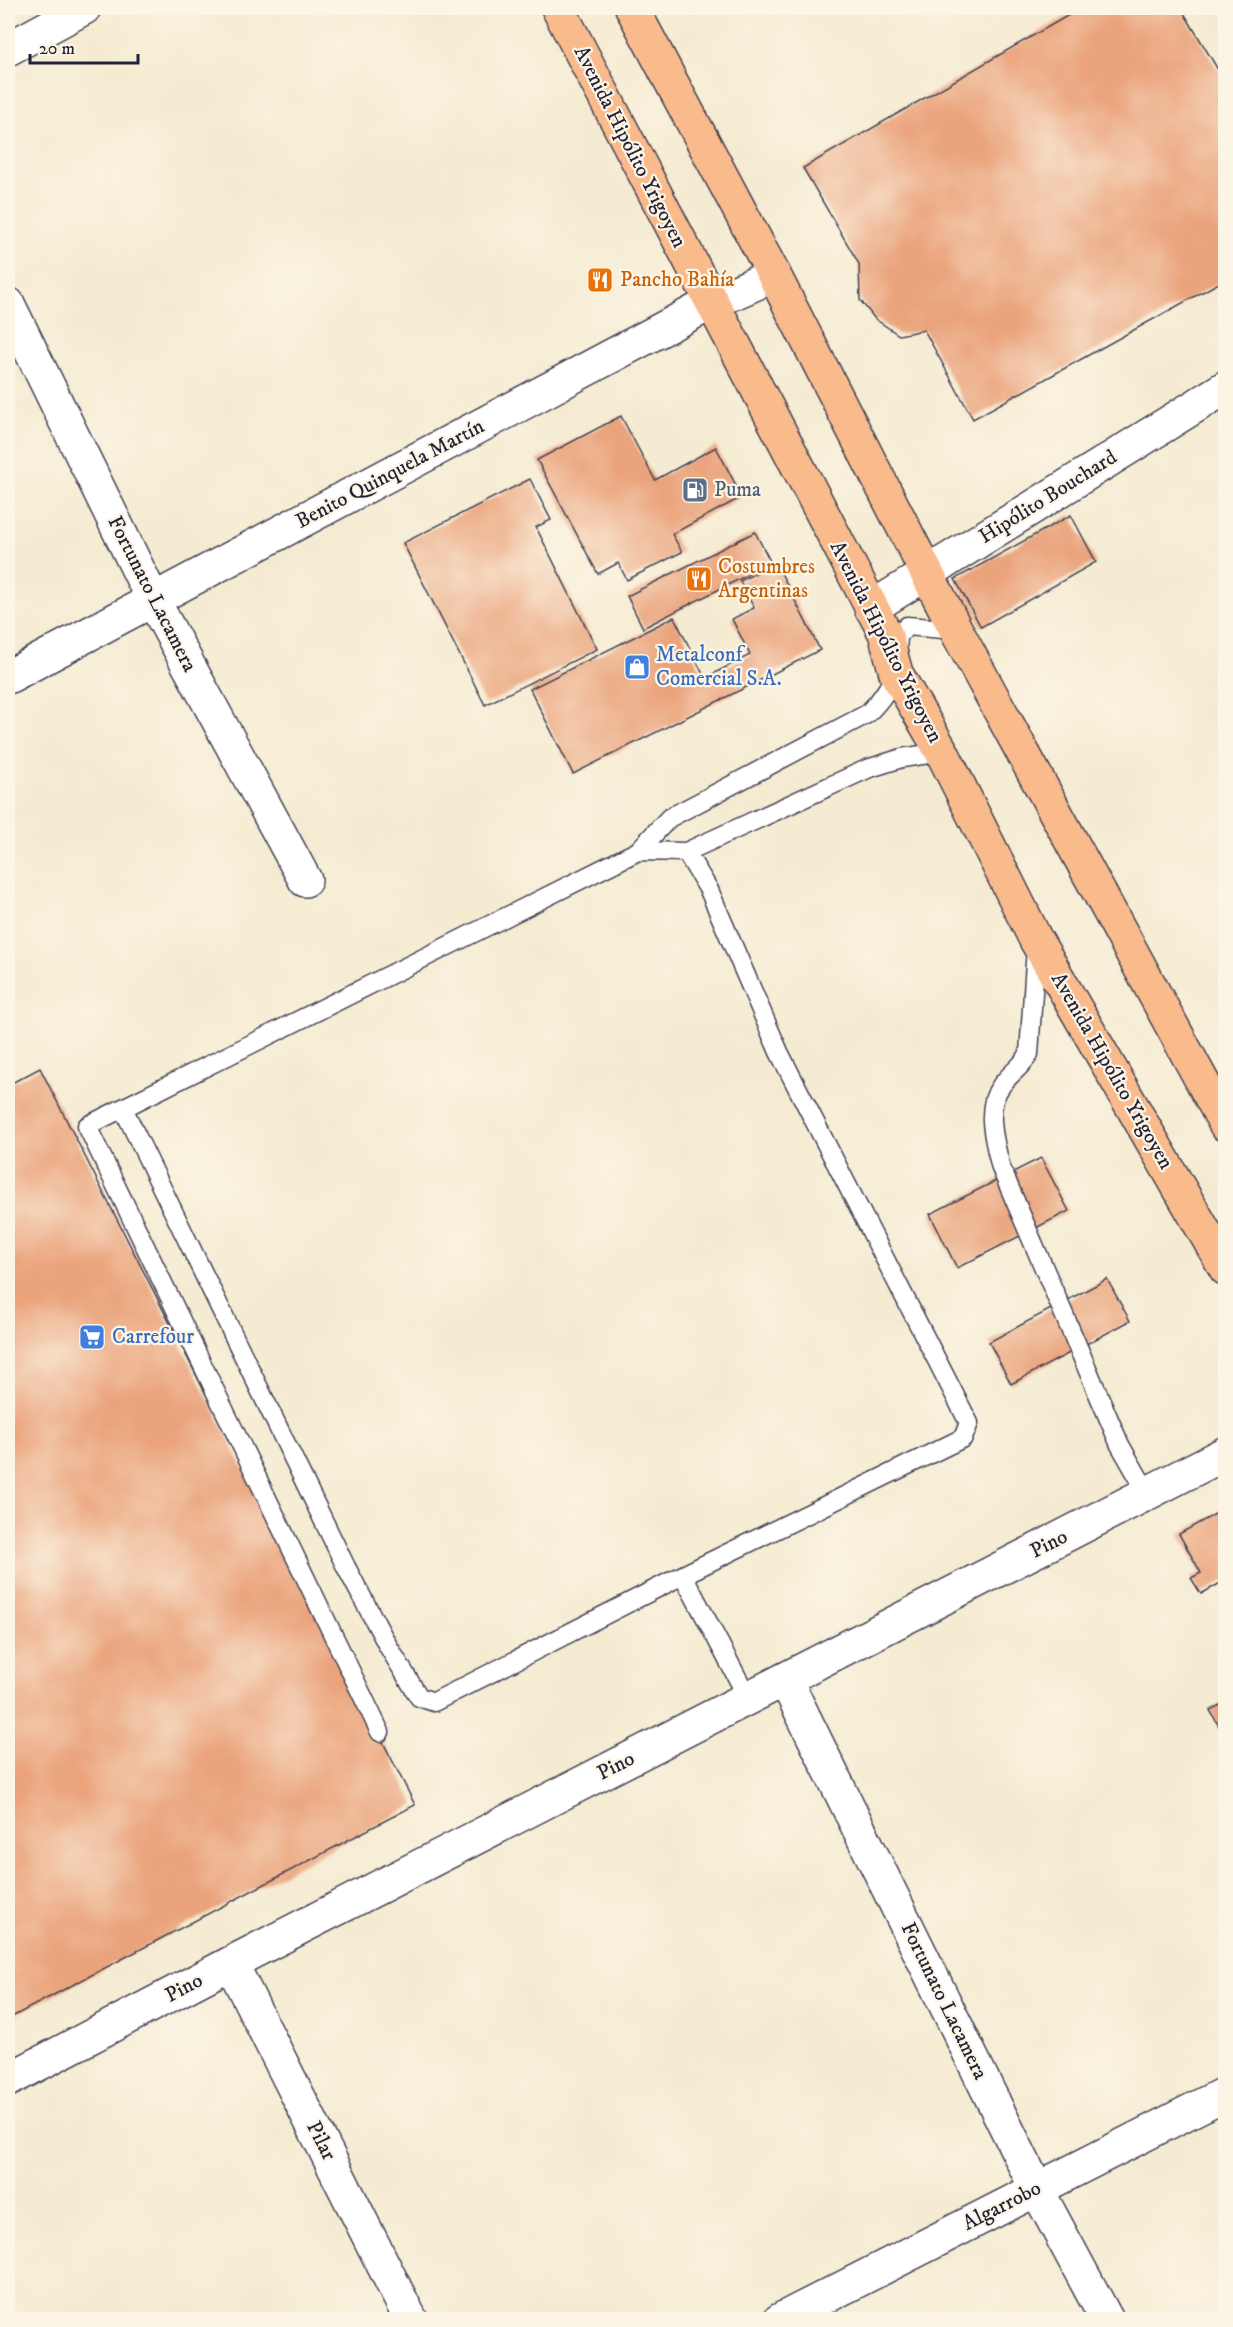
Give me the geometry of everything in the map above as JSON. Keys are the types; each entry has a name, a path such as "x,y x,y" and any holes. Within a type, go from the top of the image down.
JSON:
{"main road":[{"name":"Avenida Hipólito Yrigoyen","path":"558,8 885,633 896,673 942,752 1036,940 1226,1269"},
{"path":"632,8 774,275 956,630 1226,1125"}],"street":[{"path":"8,49 84,8"},
{"name":"Benito Quinquela Martín","path":"8,677 711,303 774,275"},
{"name":"Fortunato Lacamera","path":"8,304 153,600 305,880"},
{"name":"Hipólito Bouchard","path":"871,608 1226,387"},
{"name":"Pino","path":"8,2080 231,1963 1226,1453"},
{"name":"Fortunato Lacamera","path":"785,1679 1036,2188 1107,2319"},
{"name":"Pilar","path":"231,1963 411,2319"},
{"name":"Algarrobo","path":"780,2319 1226,2092"}],"lane":[{"path":"380,1732 87,1126 639,851 669,818 867,714 881,700 896,673 898,636 907,626 956,630"},
{"path":"639,851 686,852 867,769 902,758 942,752"},
{"path":"123,1108 346,1567 388,1646 419,1697 434,1702 684,1575 963,1438 969,1423 779,1052 709,890 686,852"},
{"path":"1036,940 1029,1054 1022,1066 1000,1086 992,1111 993,1131 1001,1168 1120,1445 1148,1494"},
{"path":"684,1575 748,1698"}],"building":[{"path":"1081,8 1181,8 1226,83 1226,279 973,419 924,330 899,335 875,319 860,300 859,264 803,168"},
{"path":"621,416 655,480 716,447 742,497 672,534 682,552 627,580 618,563 598,574 537,460"},
{"path":"530,479 551,520 536,527 597,649 485,705 403,543"},
{"path":"1071,515 1096,562 981,627 955,579"},
{"name":"Costumbres Argentinas","path":"755,532 771,563 643,628 627,596"},
{"name":"Metalconf Comercial S.A.","path":"776,563 820,650 573,774 530,689 674,617 705,678 750,655 732,619 754,608 740,581"},
{"name":"Carrefour","path":"40,1068 415,1805 8,2019 8,1085"},
{"path":"1041,1158 1069,1211 957,1268 930,1214"},
{"path":"1107,1279 1130,1321 1011,1384 989,1342"},
{"path":"1226,1508 1226,1580 1201,1594 1191,1578 1201,1573 1179,1534"},
{"path":"1226,1702 1226,1739 1210,1710"}],"place":[{"name":"Pancho Bahía","path":"600,280"},
{"name":"Puma","path":"695,490"},
{"name":"Costumbres Argentinas","path":"699,579"},
{"name":"Metalconf Comercial S.A.","path":"637,667"},
{"name":"Carrefour","path":"92,1337"}]}
